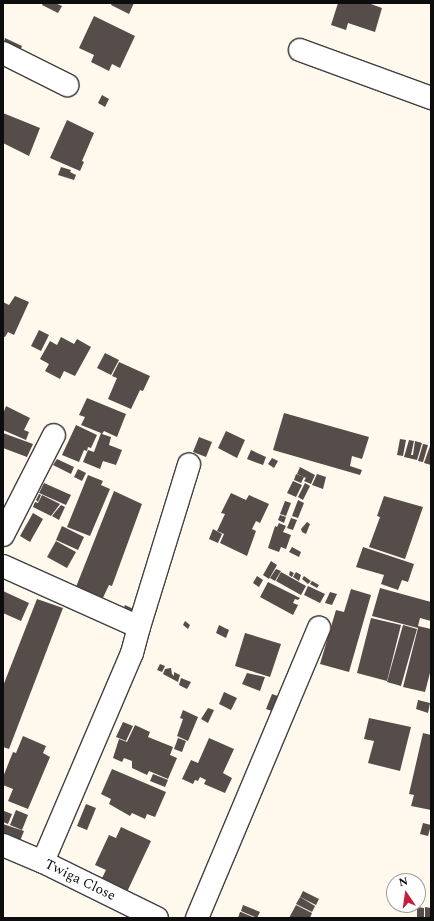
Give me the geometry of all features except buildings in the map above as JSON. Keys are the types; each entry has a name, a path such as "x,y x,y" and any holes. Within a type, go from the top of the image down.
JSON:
{"street":[{"path":"300,50 431,98"},
{"path":"3,54 67,85"},
{"path":"3,535 54,435"},
{"path":"43,862 132,652 190,464"},
{"path":"3,566 139,627"},
{"path":"197,918 319,628"},
{"name":"Twiga Close","path":"3,845 43,862 157,918"}]}
